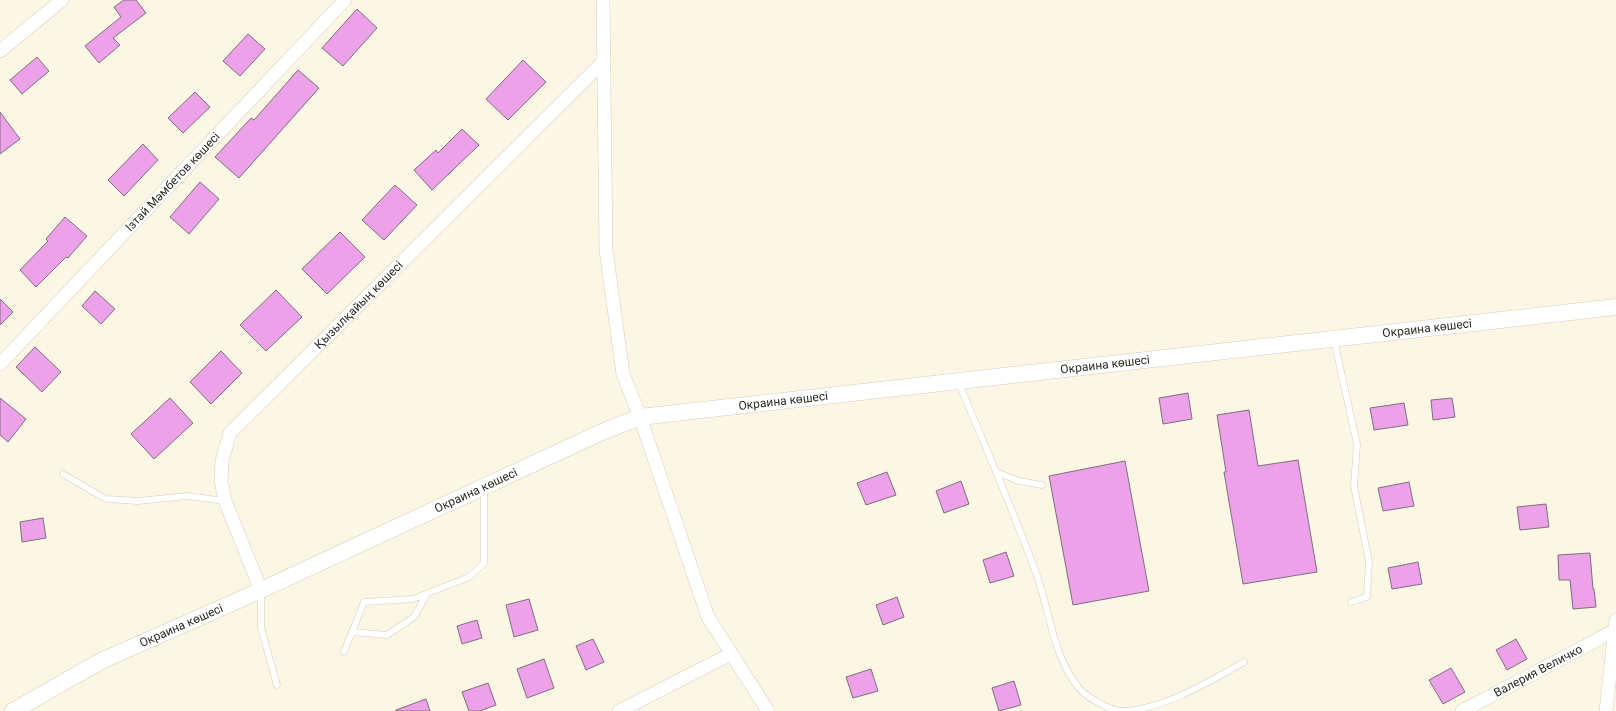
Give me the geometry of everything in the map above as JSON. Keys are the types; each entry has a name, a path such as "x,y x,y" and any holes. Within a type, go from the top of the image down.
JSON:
{"street":[{"path":"0,51 62,0"},
{"name":"Ізтай Мәмбетов көшесі","path":"0,364 345,0"},
{"path":"603,0 606,250 623,374 640,417 708,616 768,711"},
{"name":"Қызылқайың көшесі","path":"261,590 226,501 222,481 222,461 230,433 604,61"},
{"name":"Окраина көшесі","path":"13,711 101,661 261,590 602,432 640,417 1616,307"},
{"path":"1606,711 1615,625"},
{"name":"Валерия Величко","path":"1462,711 1615,625"},
{"path":"619,711 731,654"}],"lane":[{"path":"1334,338 1357,444 1354,486 1369,562 1367,596 1351,602"},
{"path":"958,381 1038,578 1052,631 1066,668 1078,688 1100,703 1118,711 1148,710 1178,699 1244,662"},
{"path":"996,472 1019,481 1042,485"},
{"path":"64,474 106,500 138,501 187,496 226,501"},
{"path":"344,652 364,602 413,599 469,577 484,563 484,487"},
{"path":"261,590 261,628 277,685"},
{"path":"352,632 387,635 414,617 427,594"},
{"path":"1100,703 1101,711"}],"building":[{"path":"124,0 136,0 146,13 113,38 120,45 99,63 85,46 121,17 114,7"},
{"path":"357,9 377,28 343,66 322,48"},
{"path":"248,34 265,49 240,76 223,61"},
{"path":"37,57 49,71 22,94 10,80"},
{"path":"523,60 546,82 508,120 486,99"},
{"path":"298,70 319,88 239,178 215,157 251,118 254,120"},
{"path":"195,92 210,107 183,133 168,118"},
{"path":"0,112 20,139 0,154"},
{"path":"462,129 479,145 432,190 414,170 436,150 438,153"},
{"path":"143,144 158,160 124,196 108,180"},
{"path":"200,182 219,199 189,234 170,217"},
{"path":"395,185 417,205 384,240 362,220"},
{"path":"65,217 87,236 68,258 66,257 36,287 20,270 48,241 46,239"},
{"path":"340,232 365,257 327,294 302,269"},
{"path":"276,290 302,317 266,351 240,325"},
{"path":"95,291 115,309 101,324 82,306"},
{"path":"0,299 13,312 0,325"},
{"path":"35,347 61,372 42,392 16,367"},
{"path":"221,351 242,373 211,404 190,382"},
{"path":"1188,393 1192,419 1163,424 1159,398"},
{"path":"0,398 26,419 8,442 0,435"},
{"path":"170,398 193,423 154,459 131,434"},
{"path":"1452,398 1455,417 1433,420 1431,400"},
{"path":"1404,403 1408,425 1374,430 1370,408"},
{"path":"1249,410 1258,466 1298,460 1317,572 1243,584 1224,472 1226,472 1217,415"},
{"path":"1125,461 1149,591 1073,605 1049,476"},
{"path":"887,472 896,495 866,505 857,483"},
{"path":"961,481 969,504 944,513 936,491"},
{"path":"1409,482 1414,506 1383,511 1378,488"},
{"path":"1546,504 1549,527 1520,530 1517,507"},
{"path":"43,518 46,538 22,542 20,522"},
{"path":"1006,552 1014,576 990,583 983,560"},
{"path":"1590,553 1596,607 1573,609 1570,580 1559,580 1558,555"},
{"path":"1418,562 1422,584 1392,589 1388,568"},
{"path":"897,597 904,617 883,625 876,605"},
{"path":"529,599 538,630 514,637 506,605"},
{"path":"477,620 482,638 462,644 457,626"},
{"path":"593,639 604,662 586,670 576,646"},
{"path":"1516,639 1527,659 1507,670 1496,650"},
{"path":"544,659 554,688 527,698 517,669"},
{"path":"1451,668 1465,692 1443,704 1429,680"},
{"path":"871,669 878,691 853,698 846,677"},
{"path":"1014,681 1021,705 999,711 992,688"},
{"path":"488,683 496,705 480,711 469,711 462,692"},
{"path":"426,699 430,711 396,711 396,710"}]}
